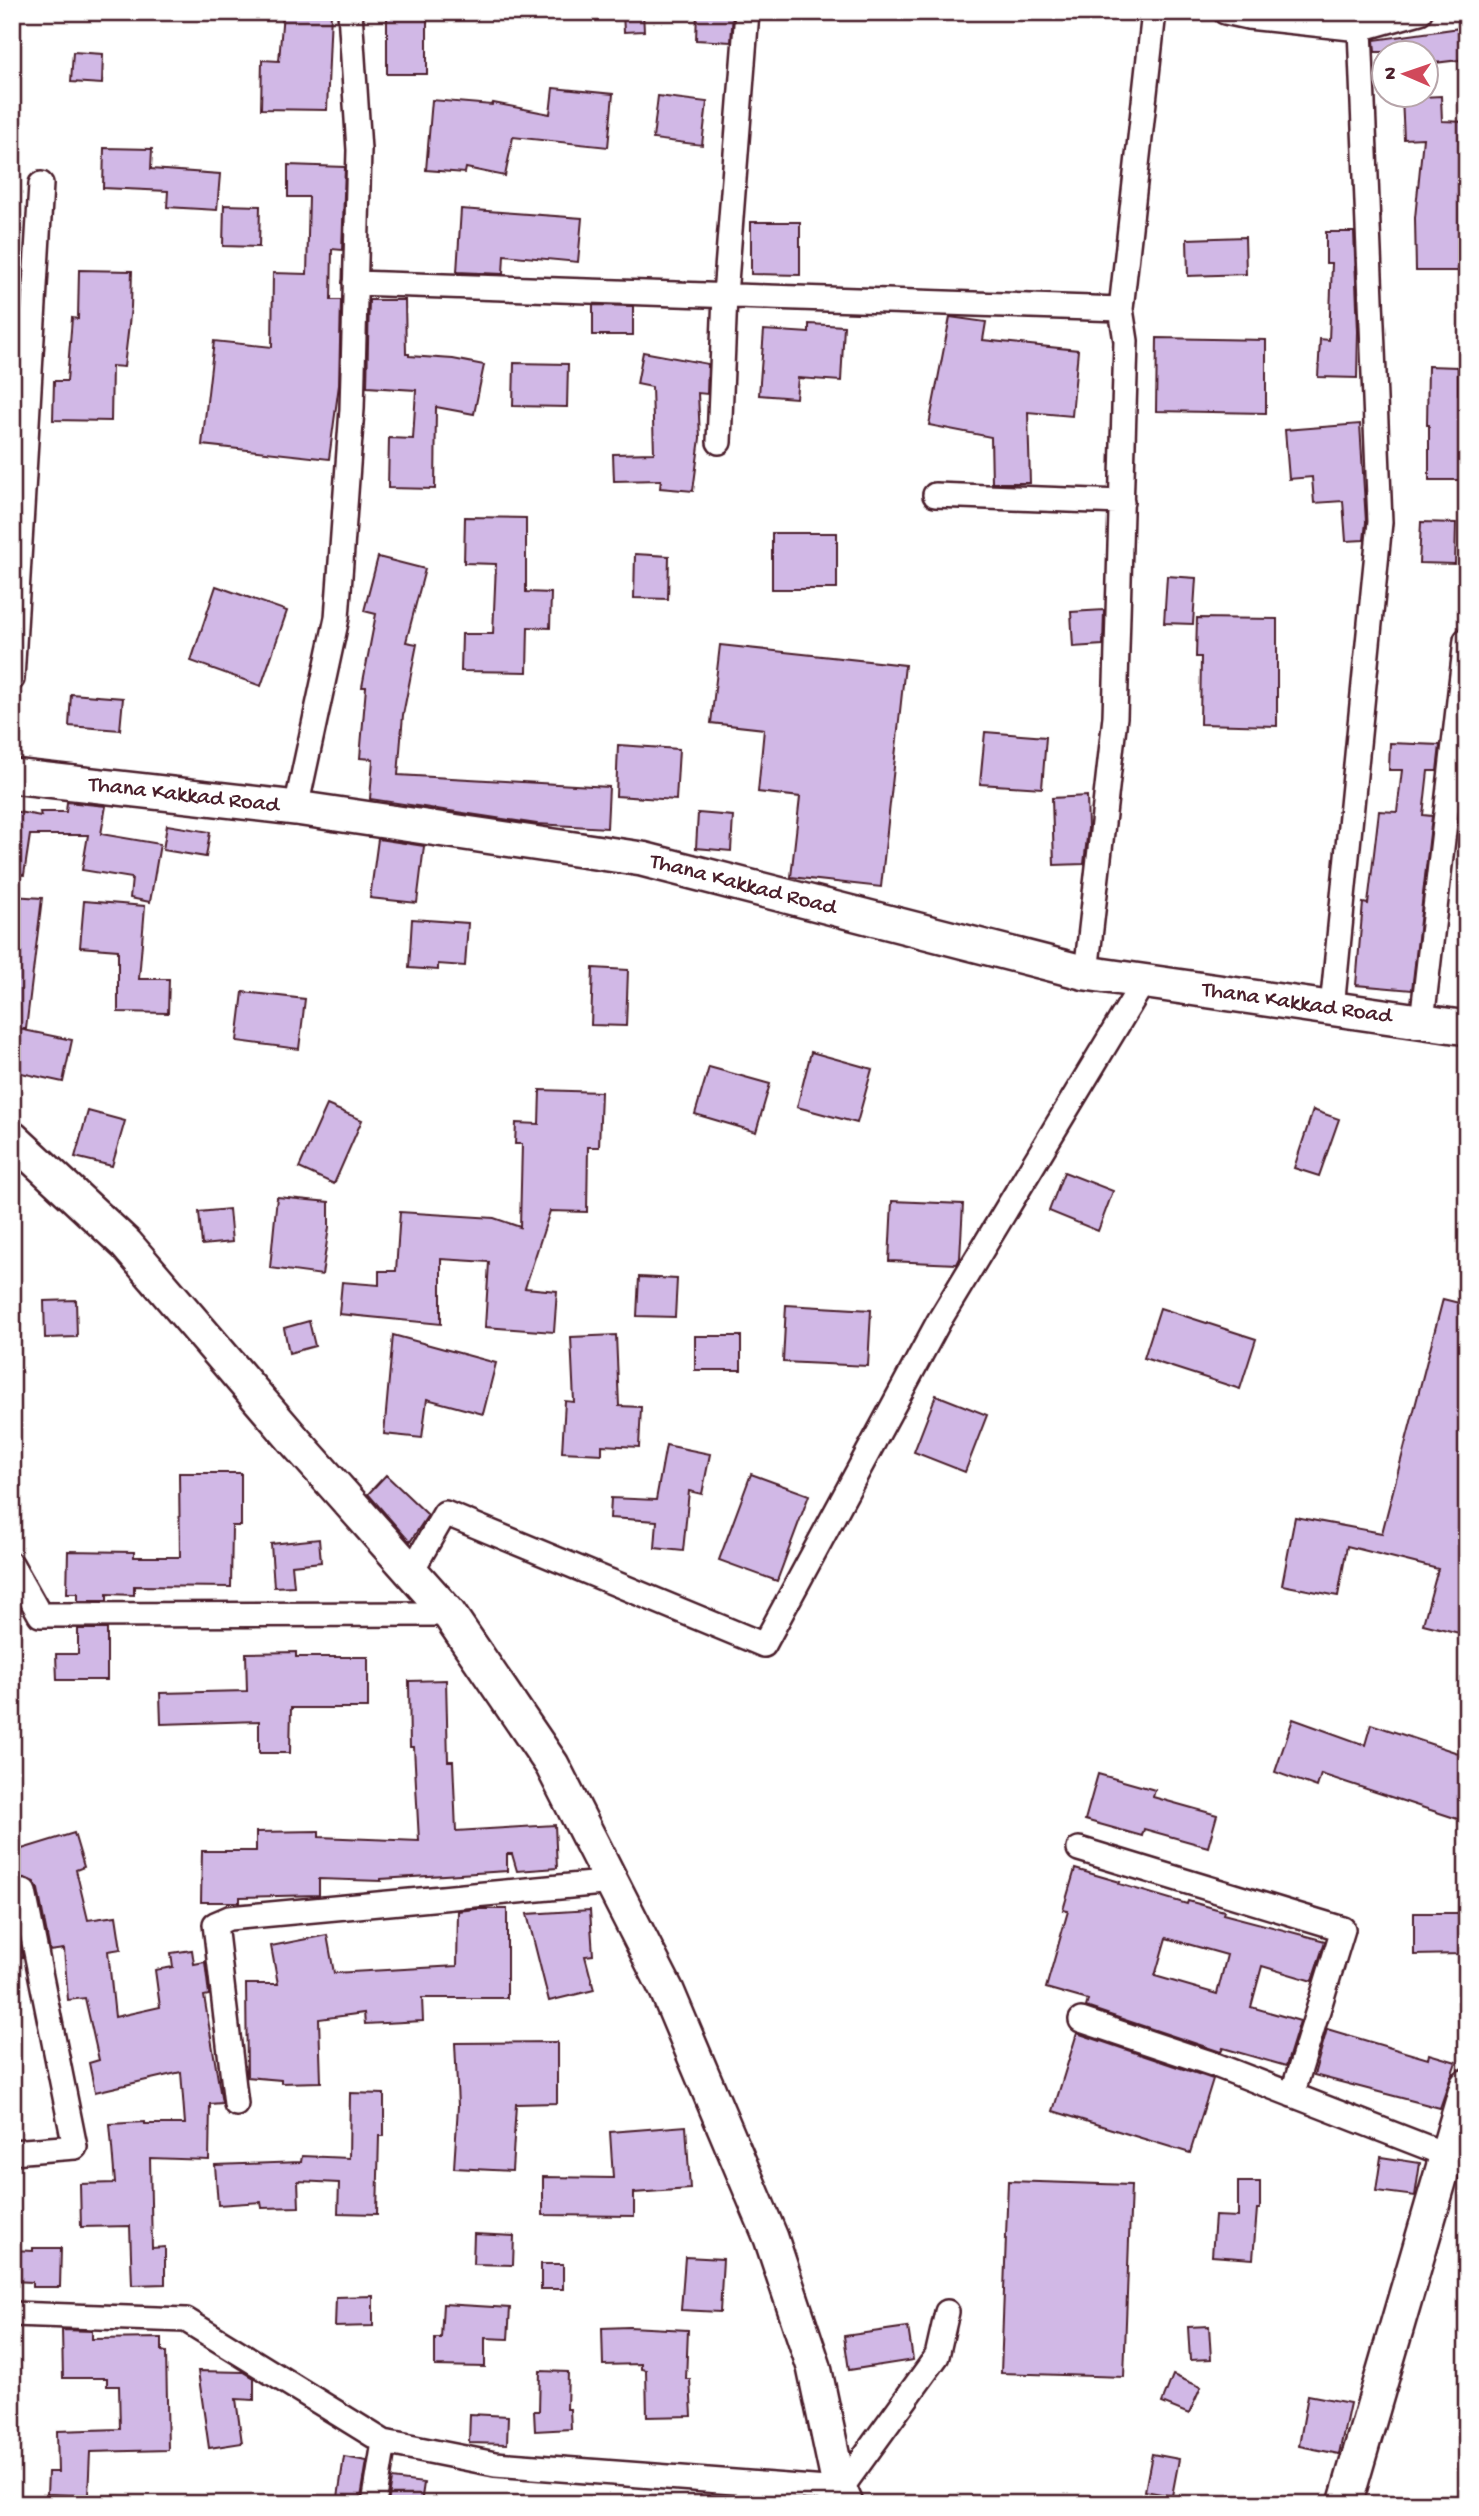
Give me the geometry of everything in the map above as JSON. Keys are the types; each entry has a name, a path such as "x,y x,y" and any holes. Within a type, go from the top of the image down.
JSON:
{"main road":[{"name":"Thana Kakkad Road","path":"12,776 296,808 642,859 1086,973 1467,1028"},
{"path":"12,1138 126,1244 294,1440 449,1614 552,1765 667,1991 771,2238 814,2367 843,2497"},
{"path":"1345,2504 1457,2157 1467,2086"}],"street":[{"path":"296,808 337,618 352,409 359,150 350,12"},
{"path":"719,442 724,296 747,12"},
{"path":"1086,973 1115,717 1126,341 1121,309 1154,12"},
{"path":"1225,12 1248,18 1288,17 1360,29 1420,12"},
{"path":"1332,1008 1380,522 1360,29"},
{"path":"12,679 41,184"},
{"path":"355,283 1121,309"},
{"path":"935,495 1122,502"},
{"path":"1422,1021 1466,640"},
{"path":"411,1572 445,1513 764,1645 939,1321 1144,981"},
{"path":"12,1565 40,1615 149,1617 449,1614"},
{"path":"1079,1849 1343,1929 1292,2095"},
{"path":"236,2104 215,1924 229,1918 613,1882"},
{"path":"12,1891 24,1892 75,2147 12,2152"},
{"path":"1081,2020 1213,2064 1457,2157"},
{"path":"12,2314 186,2320 384,2442 495,2464 843,2497 937,2356 947,2312"},
{"path":"374,2504 384,2442"}],"building":[{"path":"283,12 331,12 327,110 261,109 262,60 279,61"},
{"path":"387,12 427,12 427,74 387,74"},
{"path":"623,12 643,12 644,31 624,32"},
{"path":"697,12 733,12 731,42 696,40"},
{"path":"1467,27 1467,59 1440,62 1440,38 1388,38"},
{"path":"73,52 103,54 102,84 71,82"},
{"path":"553,88 613,94 608,147 513,137 505,176 466,168 465,173 426,170 432,100 493,103 550,114"},
{"path":"658,96 707,102 702,145 653,139"},
{"path":"1440,96 1442,121 1467,122 1467,271 1416,271 1415,218 1423,138 1404,139 1402,108 1440,108"},
{"path":"104,148 152,149 151,169 220,174 217,210 167,207 168,191 103,188"},
{"path":"288,165 345,167 342,250 332,249 331,300 341,300 339,385 329,459 202,445 214,341 272,347 273,273 307,274 309,197 288,197"},
{"path":"224,205 260,206 259,247 223,246"},
{"path":"461,209 582,218 578,262 504,255 503,274 457,272"},
{"path":"751,222 800,222 800,275 751,274"},
{"path":"1326,232 1354,232 1357,378 1318,377 1320,339 1329,340 1332,263 1326,263"},
{"path":"1245,237 1246,274 1188,276 1187,239"},
{"path":"79,270 132,271 124,367 112,366 111,421 53,420 54,381 67,381 72,318 78,319"},
{"path":"369,300 405,300 406,354 409,356 453,359 484,365 474,414 436,407 435,489 388,488 389,438 413,439 416,390 367,387"},
{"path":"593,305 633,306 633,335 593,335"},
{"path":"950,317 986,322 983,340 1078,350 1072,416 1028,412 1030,483 992,483 991,437 929,425"},
{"path":"809,324 844,326 841,381 798,378 796,398 759,395 764,330 809,333"},
{"path":"1157,338 1266,340 1266,413 1156,411"},
{"path":"643,352 708,364 707,394 698,393 700,438 693,491 660,488 661,480 614,481 613,454 654,453 652,387 637,384"},
{"path":"514,363 568,364 567,407 513,406"},
{"path":"1428,366 1458,367 1458,394 1467,395 1467,480 1429,480"},
{"path":"1360,424 1366,522 1364,540 1346,541 1343,501 1314,503 1312,477 1289,479 1285,430"},
{"path":"465,517 526,518 526,592 551,593 550,628 528,627 527,672 461,671 462,634 493,634 496,564 464,563"},
{"path":"1421,522 1456,523 1455,564 1419,563"},
{"path":"772,533 837,533 837,589 772,589"},
{"path":"635,554 669,556 668,599 634,598"},
{"path":"378,557 425,569 406,642 417,644 403,715 398,775 609,787 607,828 537,824 370,799 373,759 360,758 366,687 362,687 376,614 364,611"},
{"path":"1167,576 1196,578 1193,624 1164,623"},
{"path":"216,586 287,611 261,686 191,661"},
{"path":"1104,610 1103,645 1073,647 1071,612"},
{"path":"1197,618 1277,619 1277,726 1200,724 1201,657 1196,657"},
{"path":"720,645 905,665 881,887 791,877 800,797 758,792 764,729 711,723"},
{"path":"71,694 123,698 120,730 69,726"},
{"path":"985,732 1046,737 1042,788 980,784"},
{"path":"1390,743 1440,745 1437,771 1428,771 1423,815 1432,816 1412,990 1356,985 1363,903 1368,904 1379,811 1397,812 1402,770 1389,770"},
{"path":"618,745 679,749 676,800 616,796"},
{"path":"1087,796 1088,828 1084,864 1054,865 1052,798"},
{"path":"67,802 106,806 101,834 160,844 150,902 130,898 132,878 82,870 88,835 30,835 24,875 12,874 12,811 41,816 40,812 66,812"},
{"path":"698,813 733,816 731,851 696,848"},
{"path":"167,825 210,832 206,857 163,850"},
{"path":"378,839 424,846 417,903 370,898"},
{"path":"12,896 42,898 26,1029 12,1028"},
{"path":"84,901 145,906 139,979 169,979 168,1013 118,1012 118,950 80,947"},
{"path":"412,919 468,923 465,966 438,964 438,970 409,968"},
{"path":"593,968 628,970 626,1026 591,1025"},
{"path":"243,992 305,999 299,1049 237,1041"},
{"path":"19,1029 72,1040 63,1082 12,1071"},
{"path":"811,1052 872,1069 857,1123 797,1107"},
{"path":"709,1067 770,1084 756,1132 695,1114"},
{"path":"540,1090 601,1092 599,1147 588,1147 587,1212 550,1211 525,1288 557,1291 554,1332 485,1327 489,1262 441,1259 441,1324 339,1314 342,1282 379,1285 379,1271 396,1271 400,1212 494,1218 520,1227 522,1144 515,1144 516,1123 539,1124"},
{"path":"327,1105 362,1120 334,1184 299,1168"},
{"path":"1313,1110 1339,1119 1319,1176 1294,1168"},
{"path":"88,1111 125,1121 112,1166 75,1157"},
{"path":"1064,1172 1113,1191 1098,1231 1049,1211"},
{"path":"277,1197 329,1202 329,1227 322,1275 270,1268"},
{"path":"892,1201 963,1204 960,1258 957,1264 889,1261"},
{"path":"229,1209 232,1242 202,1245 199,1212"},
{"path":"639,1277 677,1279 675,1317 637,1316"},
{"path":"1443,1299 1467,1305 1467,1635 1423,1624 1438,1569 1347,1546 1338,1596 1282,1585 1295,1517 1382,1533"},
{"path":"76,1300 77,1337 45,1338 44,1301"},
{"path":"786,1305 871,1310 868,1366 783,1362"},
{"path":"1160,1308 1256,1339 1240,1389 1144,1358"},
{"path":"309,1321 315,1346 289,1353 284,1328"},
{"path":"393,1335 496,1363 483,1414 427,1399 422,1438 384,1434"},
{"path":"616,1335 619,1406 641,1407 639,1447 602,1445 602,1454 562,1452 565,1401 574,1402 571,1337"},
{"path":"695,1336 741,1336 741,1370 695,1370"},
{"path":"936,1395 987,1415 965,1472 914,1452"},
{"path":"666,1445 710,1454 702,1494 689,1491 683,1551 655,1548 657,1521 610,1518 611,1498 656,1500"},
{"path":"179,1473 241,1473 241,1526 232,1526 231,1587 134,1586 134,1595 107,1594 107,1601 78,1601 78,1593 67,1593 68,1551 134,1552 134,1557 180,1557"},
{"path":"751,1474 809,1495 777,1581 719,1560"},
{"path":"386,1475 428,1515 410,1542 368,1494"},
{"path":"319,1539 321,1562 292,1565 294,1586 274,1587 271,1544"},
{"path":"78,1629 107,1629 107,1680 57,1680 56,1654 78,1654"},
{"path":"296,1652 296,1657 368,1657 368,1708 291,1708 290,1753 259,1753 259,1721 161,1724 160,1693 247,1691 246,1653"},
{"path":"446,1680 448,1761 453,1761 456,1831 555,1825 557,1868 517,1871 512,1854 507,1854 507,1871 381,1881 319,1879 319,1895 240,1897 240,1902 201,1902 202,1851 256,1851 256,1832 319,1831 319,1837 419,1841 414,1747 410,1747 409,1681"},
{"path":"1293,1719 1365,1745 1371,1724 1467,1756 1467,1822 1321,1774 1317,1787 1275,1772"},
{"path":"1098,1774 1155,1790 1153,1797 1217,1815 1208,1847 1144,1829 1142,1836 1085,1820"},
{"path":"74,1833 84,1867 76,1870 88,1920 116,1916 121,1949 108,1951 115,2017 160,2007 155,1970 173,1967 171,1953 192,1950 194,1964 205,1962 209,1995 204,1996 222,2103 210,2104 209,2160 150,2158 152,2248 165,2247 165,2284 132,2285 130,2226 81,2227 80,2184 115,2183 110,2124 185,2124 181,2072 95,2092 89,2063 99,2060 85,1998 68,2000 64,1949 50,1951 38,1889 34,1882 12,1877 12,1852"},
{"path":"1075,1869 1187,1904 1188,1901 1224,1911 1223,1914 1325,1941 1312,1981 1262,1966 1251,2007 1300,2021 1286,2066 1223,2048 1221,2052 1086,2007 1088,2000 1046,1988 1068,1911 1063,1910","holes":["1166,1938 1227,1955 1217,1994 1155,1976"]},
{"path":"12,1905 23,1957 12,1959"},
{"path":"507,1909 507,1998 422,1998 423,2021 365,2024 364,2013 319,2019 321,2082 281,2083 281,2080 247,2077 246,1984 278,1984 271,1946 327,1935 334,1973 457,1966 458,1911"},
{"path":"590,1910 593,1955 585,1956 594,1990 549,2001 527,1914"},
{"path":"1414,1913 1460,1913 1461,1954 1414,1955"},
{"path":"1327,2029 1428,2059 1429,2054 1456,2062 1440,2108 1314,2075"},
{"path":"1077,2033 1213,2079 1190,2153 1053,2111"},
{"path":"557,2042 557,2103 516,2104 512,2171 454,2168 458,2106 455,2043"},
{"path":"350,2093 384,2094 384,2136 379,2136 377,2214 338,2213 339,2183 298,2181 299,2207 262,2208 261,2202 218,2205 215,2165 301,2162 302,2156 349,2158"},
{"path":"686,2126 690,2189 634,2193 634,2216 543,2215 543,2177 613,2178 610,2132"},
{"path":"1381,2157 1420,2163 1415,2196 1376,2191"},
{"path":"1008,2181 1131,2185 1124,2377 1001,2373"},
{"path":"1238,2182 1260,2182 1260,2209 1257,2209 1253,2259 1212,2256 1215,2216 1238,2217"},
{"path":"474,2234 514,2236 513,2265 473,2264"},
{"path":"33,2248 61,2248 60,2287 32,2287 32,2282 12,2281 12,2250 33,2251"},
{"path":"685,2257 723,2259 720,2312 681,2310"},
{"path":"541,2264 563,2264 563,2289 541,2289"},
{"path":"373,2296 373,2326 335,2327 336,2297"},
{"path":"443,2304 510,2308 508,2339 485,2338 485,2367 435,2366 435,2338 441,2338"},
{"path":"1209,2326 1211,2359 1190,2360 1188,2327"},
{"path":"908,2327 913,2360 849,2370 844,2336"},
{"path":"602,2328 688,2330 686,2379 690,2379 692,2416 647,2417 646,2370 641,2369 641,2364 603,2365"},
{"path":"62,2330 92,2331 92,2339 162,2338 162,2351 166,2352 168,2450 90,2452 88,2496 47,2494 48,2472 58,2472 57,2431 120,2429 119,2386 107,2386 107,2378 63,2378"},
{"path":"198,2371 244,2372 254,2378 254,2400 236,2399 242,2443 209,2448"},
{"path":"540,2371 568,2372 567,2409 570,2409 571,2429 535,2431 534,2411 539,2411"},
{"path":"1173,2375 1201,2387 1189,2414 1162,2403"},
{"path":"1308,2395 1350,2403 1339,2454 1299,2446"},
{"path":"470,2414 508,2416 507,2444 469,2443"},
{"path":"1152,2454 1179,2459 1172,2496 1145,2491"},
{"path":"344,2457 367,2461 360,2504 337,2504"},
{"path":"392,2479 424,2483 421,2504 388,2504"}]}
